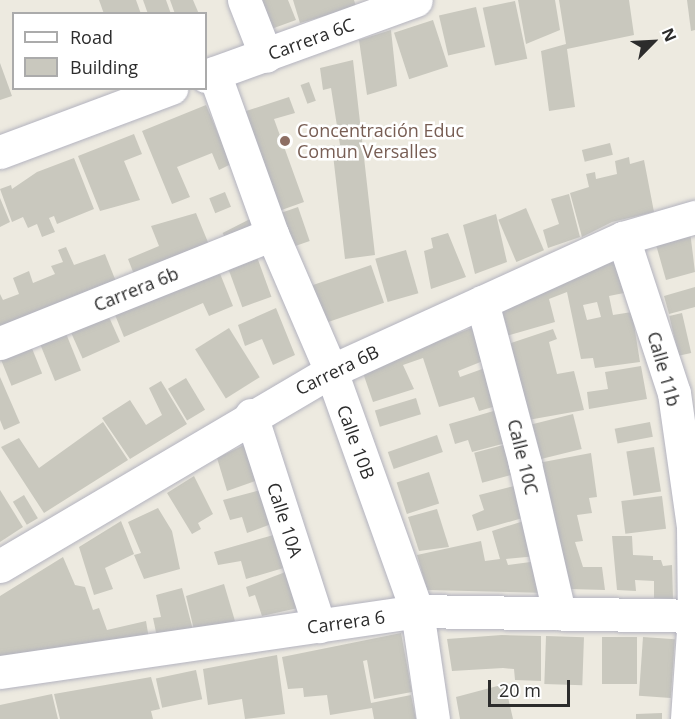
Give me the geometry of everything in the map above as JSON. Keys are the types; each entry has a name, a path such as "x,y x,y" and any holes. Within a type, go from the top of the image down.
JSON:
{"street":[{"path":"244,0 266,56"},
{"name":"Carrera 6C","path":"210,74 266,56 416,0"},
{"name":"Calle 10B","path":"210,74 272,234 331,371 417,611 433,719"},
{"path":"0,152 166,90"},
{"name":"Carrera 6B","path":"0,566 251,415 331,371 623,238 695,217"},
{"name":"Carrera 6b","path":"0,343 272,234"},
{"name":"Calle 11b","path":"623,238 684,391 693,527 695,616 687,719"},
{"name":"Calle 10C","path":"482,302 525,464 559,613"},
{"name":"Calle 10A","path":"251,415 318,626"},
{"name":"Carrera 6","path":"0,672 417,611 695,616"}],"building":[{"path":"99,0 136,0 140,12 103,12"},
{"path":"143,0 166,0 170,12 147,12"},
{"path":"170,0 193,0 198,12 174,12"},
{"path":"252,0 288,0 296,20 263,32"},
{"path":"293,0 354,0 356,7 300,23"},
{"path":"518,0 555,0 560,30 526,44"},
{"path":"559,0 629,0 634,35 567,49 575,107 549,111 541,51 566,44"},
{"path":"687,0 695,0 695,30 691,31"},
{"path":"515,1 527,59 495,66 483,8"},
{"path":"476,7 485,47 448,55 439,16"},
{"path":"433,20 448,67 409,79 394,33"},
{"path":"391,30 397,86 367,95 359,40"},
{"path":"353,60 375,255 345,259 332,146 340,145 331,88 323,90 320,68"},
{"path":"0,63 12,96 0,100"},
{"path":"309,82 316,101 307,104 301,85"},
{"path":"289,97 295,113 274,119 304,202 276,212 240,113"},
{"path":"206,105 231,164 219,170 212,153 177,167 190,197 172,204 142,131"},
{"path":"134,134 142,154 124,161 140,200 100,211 78,156"},
{"path":"610,143 613,155 585,162 582,150"},
{"path":"629,157 630,164 644,160 654,212 612,222 582,237 570,193 589,187 586,174 595,172 596,179 617,174 615,161"},
{"path":"74,158 94,209 57,224 54,216 49,218 55,232 42,237 37,224 28,228 23,217 12,222 0,189 11,185 12,189 37,172"},
{"path":"225,192 231,207 215,213 209,198"},
{"path":"569,194 580,237 548,248 543,230 559,224 551,199"},
{"path":"0,198 10,222 0,227"},
{"path":"298,207 310,241 289,248 277,214"},
{"path":"526,208 544,250 516,262 498,220"},
{"path":"196,213 212,252 137,282 128,259 159,246 151,226"},
{"path":"496,214 507,262 475,274 463,225"},
{"path":"252,218 259,232 230,247 223,233"},
{"path":"690,231 695,272 666,280 655,241"},
{"path":"448,233 466,277 431,289 424,251 433,248 431,238"},
{"path":"253,246 271,297 242,307 224,257"},
{"path":"66,247 74,265 105,254 119,289 0,333 0,294 3,300 19,294 13,278 29,271 33,283 55,274 51,266 63,262 58,250"},
{"path":"406,250 418,293 388,302 375,259"},
{"path":"623,258 629,292 609,296 613,315 632,312 640,362 595,368 593,358 581,359 567,292 549,299 555,322 506,336 497,301 564,274","holes":["597,302 601,317 587,320 583,305"]},
{"path":"215,261 233,306 209,316 203,303 124,337 111,305"},
{"path":"371,265 384,303 325,323 312,285"},
{"path":"695,287 695,307 669,314 664,296"},
{"path":"105,308 120,342 83,358 68,325"},
{"path":"276,308 295,355 273,365 262,339 245,346 238,325"},
{"path":"682,313 691,353 679,356 669,316"},
{"path":"63,326 81,371 55,381 37,336"},
{"path":"474,327 483,361 458,371 460,377 485,368 496,406 479,411 474,397 439,407 423,358 403,365 414,389 373,402 362,370"},
{"path":"229,328 260,377 226,398 195,349"},
{"path":"553,329 557,339 549,342 557,374 574,371 584,410 528,420 508,344"},
{"path":"29,341 42,373 12,386 0,353"},
{"path":"641,366 647,399 589,409 587,392 608,389 605,372"},
{"path":"0,377 20,423 4,430 0,420"},
{"path":"186,378 205,410 187,421 168,389"},
{"path":"161,381 187,424 130,459 102,418 130,400 146,425 162,415 149,388"},
{"path":"416,398 421,414 380,427 375,411"},
{"path":"497,410 506,443 472,452 468,440 455,444 449,424"},
{"path":"573,414 582,449 538,460 529,425"},
{"path":"103,422 128,460 44,513 1,447 19,438 39,468"},
{"path":"650,422 653,437 618,444 615,429"},
{"path":"437,435 443,452 394,469 388,452"},
{"path":"250,442 261,479 227,491 217,458"},
{"path":"507,444 515,474 482,483 474,453"},
{"path":"654,447 661,491 633,496 626,451"},
{"path":"591,453 597,497 589,498 592,513 577,515 583,541 575,542 583,567 602,567 605,590 570,589 538,463"},
{"path":"429,472 439,503 407,514 397,483"},
{"path":"194,476 213,514 198,523 201,529 192,534 167,493"},
{"path":"518,485 526,517 477,531 472,515 484,510 479,495"},
{"path":"264,489 274,523 247,533 242,517 230,520 223,500"},
{"path":"0,490 23,527 0,542"},
{"path":"24,495 38,518 27,525 13,502"},
{"path":"662,496 666,529 625,534 621,501"},
{"path":"158,508 172,531 180,569 144,579 134,555 141,553 128,522"},
{"path":"437,509 449,547 419,551 408,517"},
{"path":"527,520 537,556 506,559 508,565 538,561 548,593 427,590 417,555 481,541 485,561 500,559 492,531"},
{"path":"121,521 134,554 105,568 113,589 94,595 79,547"},
{"path":"277,534 287,567 246,579 241,561 218,565 214,552"},
{"path":"612,536 632,536 633,555 653,556 653,560 661,560 663,566 672,565 673,599 654,598 654,581 635,580 636,591 617,590"},
{"path":"63,557 75,585 85,587 93,610 99,608 107,630 146,621 149,639 0,670 0,596"},
{"path":"288,571 298,608 262,616 255,595 249,597 246,587"},
{"path":"224,584 235,621 194,630 186,596"},
{"path":"182,588 193,630 157,637 153,618 161,617 156,595"},
{"path":"401,633 412,692 374,699 367,660 363,661 371,703 411,695 416,719 374,719 372,708 330,715 327,695 304,697 303,688 288,689 282,657"},
{"path":"502,635 541,636 541,681 515,680 514,669 452,671 447,639"},
{"path":"546,636 584,637 582,685 544,684"},
{"path":"602,637 637,637 637,684 602,684"},
{"path":"643,637 675,639 671,698 639,696"},
{"path":"277,655 285,714 245,719 242,699 208,705 203,669"},
{"path":"196,670 202,699 162,708 156,679"},
{"path":"151,677 160,709 151,711 153,719 60,719 54,694"},
{"path":"505,684 513,719 460,719 456,697"},
{"path":"52,694 58,719 0,719 0,705"},
{"path":"662,713 662,719 636,719 636,714"}],"place":[{"name":"Concentración Educ Comun Versalles","path":"285,141"}]}
